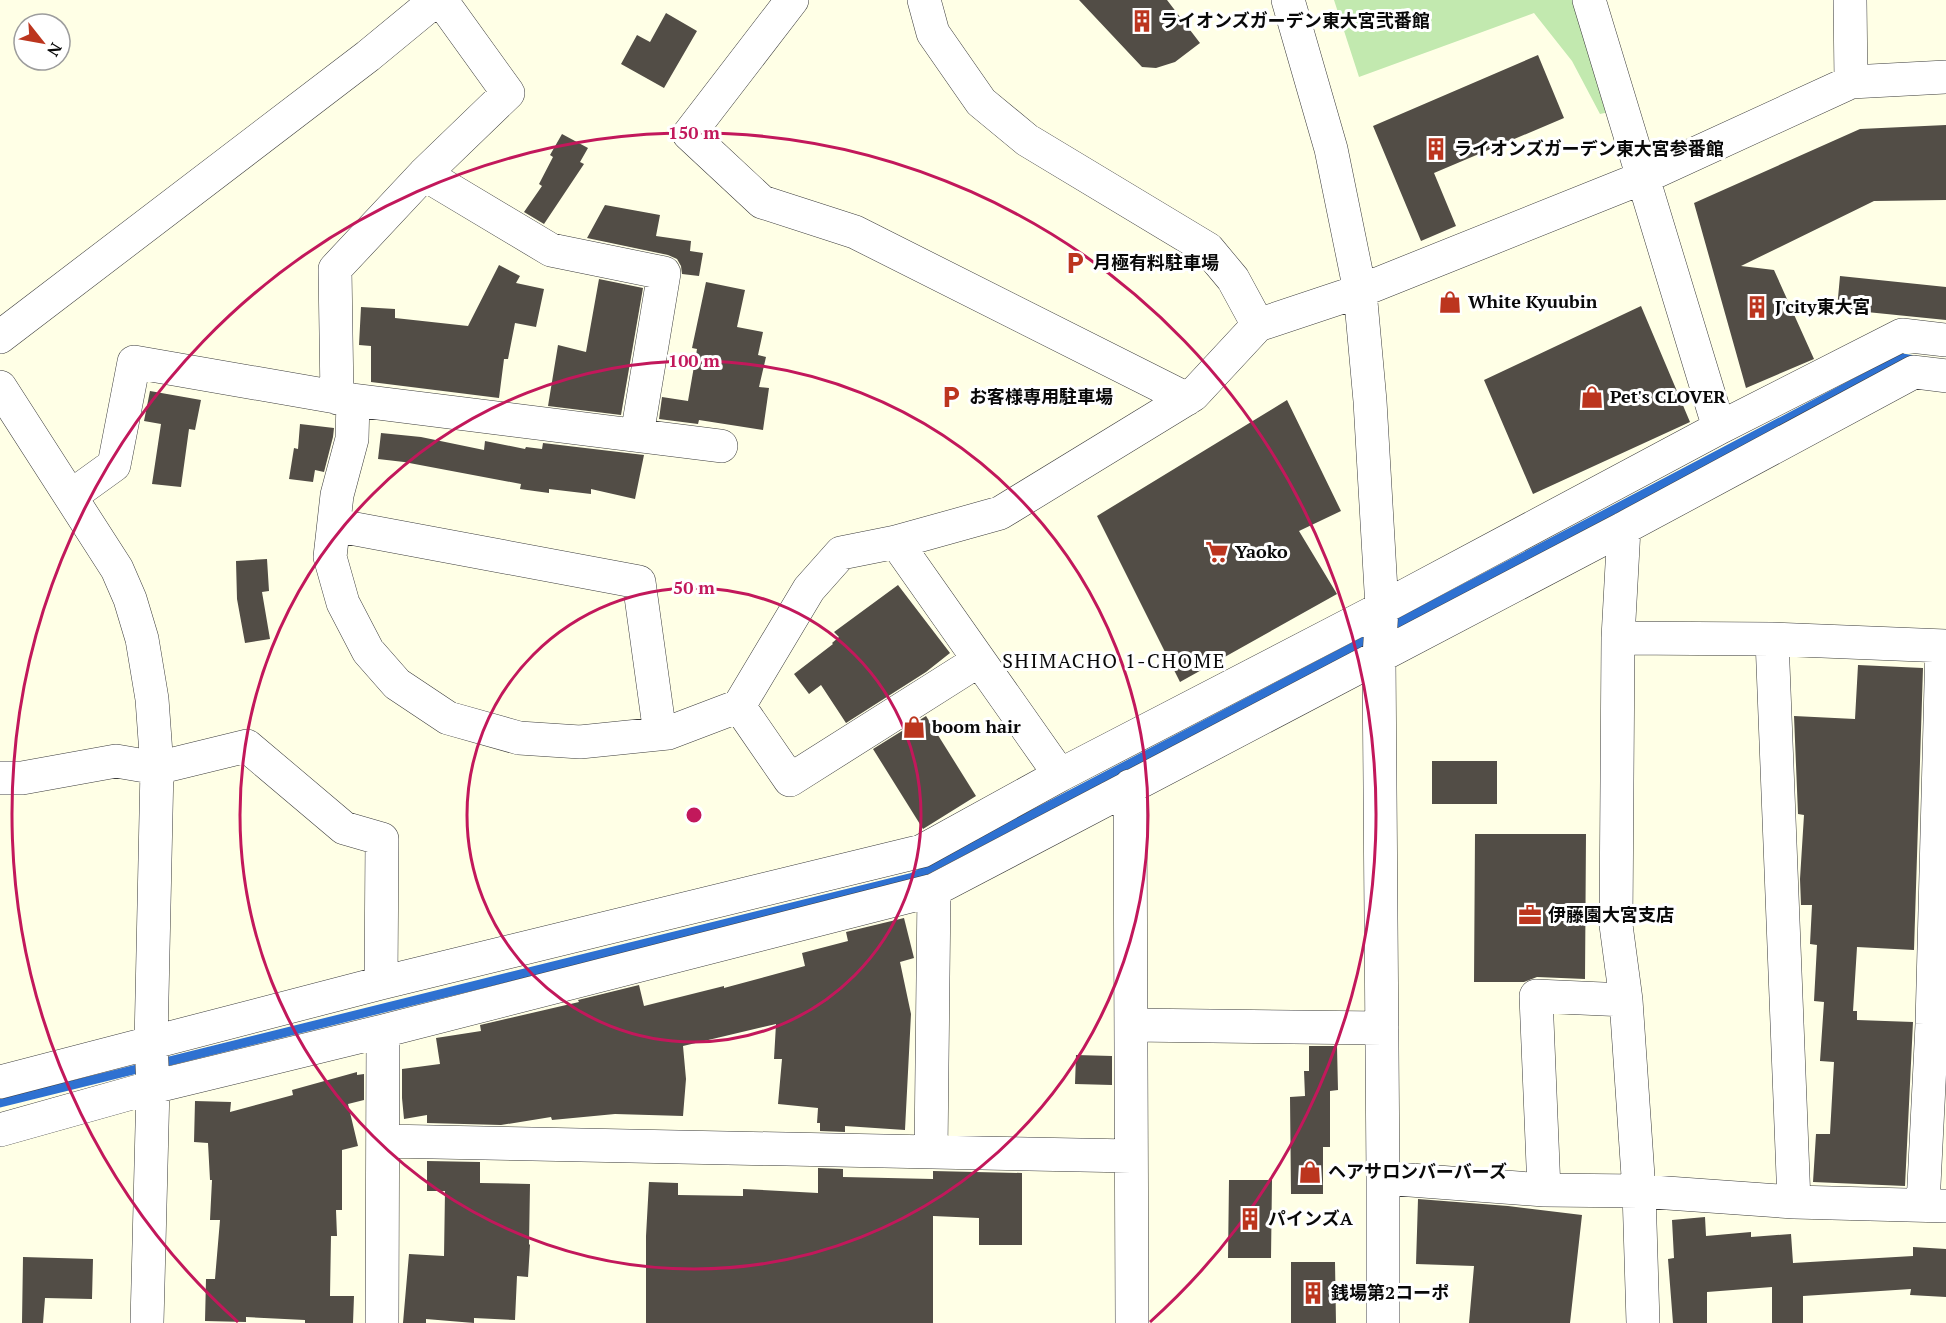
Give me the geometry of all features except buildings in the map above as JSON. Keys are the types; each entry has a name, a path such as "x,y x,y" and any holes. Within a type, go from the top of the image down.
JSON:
{"street":[{"path":"0,337 358,63 436,0"},
{"path":"441,0 508,93 424,174 335,269 345,399 352,439 337,495 330,557 343,603 368,651 396,684 448,718 519,738 580,742 668,733 739,706 809,589 841,553 896,542 1000,513 1193,395 1258,325 1360,291 1642,178 1851,82 1946,76"},
{"path":"792,0 689,134 762,202 855,232 1187,399"},
{"path":"924,0 933,33 981,102 1026,140 1208,249 1233,279 1258,325"},
{"path":"1288,0 1331,149 1360,291 1371,401 1382,608 1379,657 1383,1323"},
{"path":"1589,0 1719,428"},
{"path":"1850,0 1851,82"},
{"path":"424,174 551,250 664,273 637,435"},
{"path":"0,1082 381,983 922,851 1060,775 1382,608 1719,428 1902,335 1946,340"},
{"path":"71,496 114,465 134,362 345,399 721,446"},
{"path":"0,1130 153,1087 383,1031 934,890 1624,528 1914,372 1946,376"},
{"path":"0,387 117,568 130,599 142,639 152,699 157,768 147,1323"},
{"path":"334,525 639,582 660,734"},
{"path":"1624,528 1618,638 1616,925 1626,1000 1639,1191 1643,1323"},
{"path":"896,542 1060,775"},
{"path":"1383,1178 1544,1190 1639,1191 1794,1202 1935,1206 1944,646 1772,639 1618,638"},
{"path":"1772,639 1794,1202"},
{"path":"739,706 790,780 978,661"},
{"path":"0,778 22,778 116,761 157,768 248,746 344,828 382,839 381,983"},
{"path":"1130,786 1132,1323"},
{"path":"931,1152 934,890"},
{"path":"1544,1190 1536,996 1626,1000"},
{"path":"1131,1026 1382,1028"},
{"path":"382,1323 383,1031"},
{"path":"383,1141 1131,1156"}],"green space":[{"path":"1334,0 1578,0 1609,112 1600,114 1572,61 1534,13 1359,77"}],"waterway":[{"path":"1387,629 1902,358 1915,360"},
{"path":"0,1103 913,877 1372,637"}],"place":[{"name":"ライオンズガーデン東大宮弐番館","path":"1142,21"},
{"name":"ライオンズガーデン東大宮参番館","path":"1436,149"},
{"name":"月極有料駐車場","path":"1075,263"},
{"name":"White Kyuubin","path":"1450,302"},
{"name":"J'city東大宮","path":"1757,307"},
{"name":"お客様専用駐車場","path":"951,397"},
{"name":"Pet's CLOVER","path":"1592,397"},
{"name":"Yaoko","path":"1217,552"},
{"name":"boom hair","path":"914,727"},
{"name":"伊藤園大宮支店","path":"1530,915"},
{"name":"ヘアサロンバーバーズ","path":"1310,1172"},
{"name":"パインズA","path":"1250,1219"},
{"name":"銭場第2コーポ","path":"1313,1293"}],"district":[{"name":"SHIMACHO 1-CHOME","path":"1114,661"}]}
